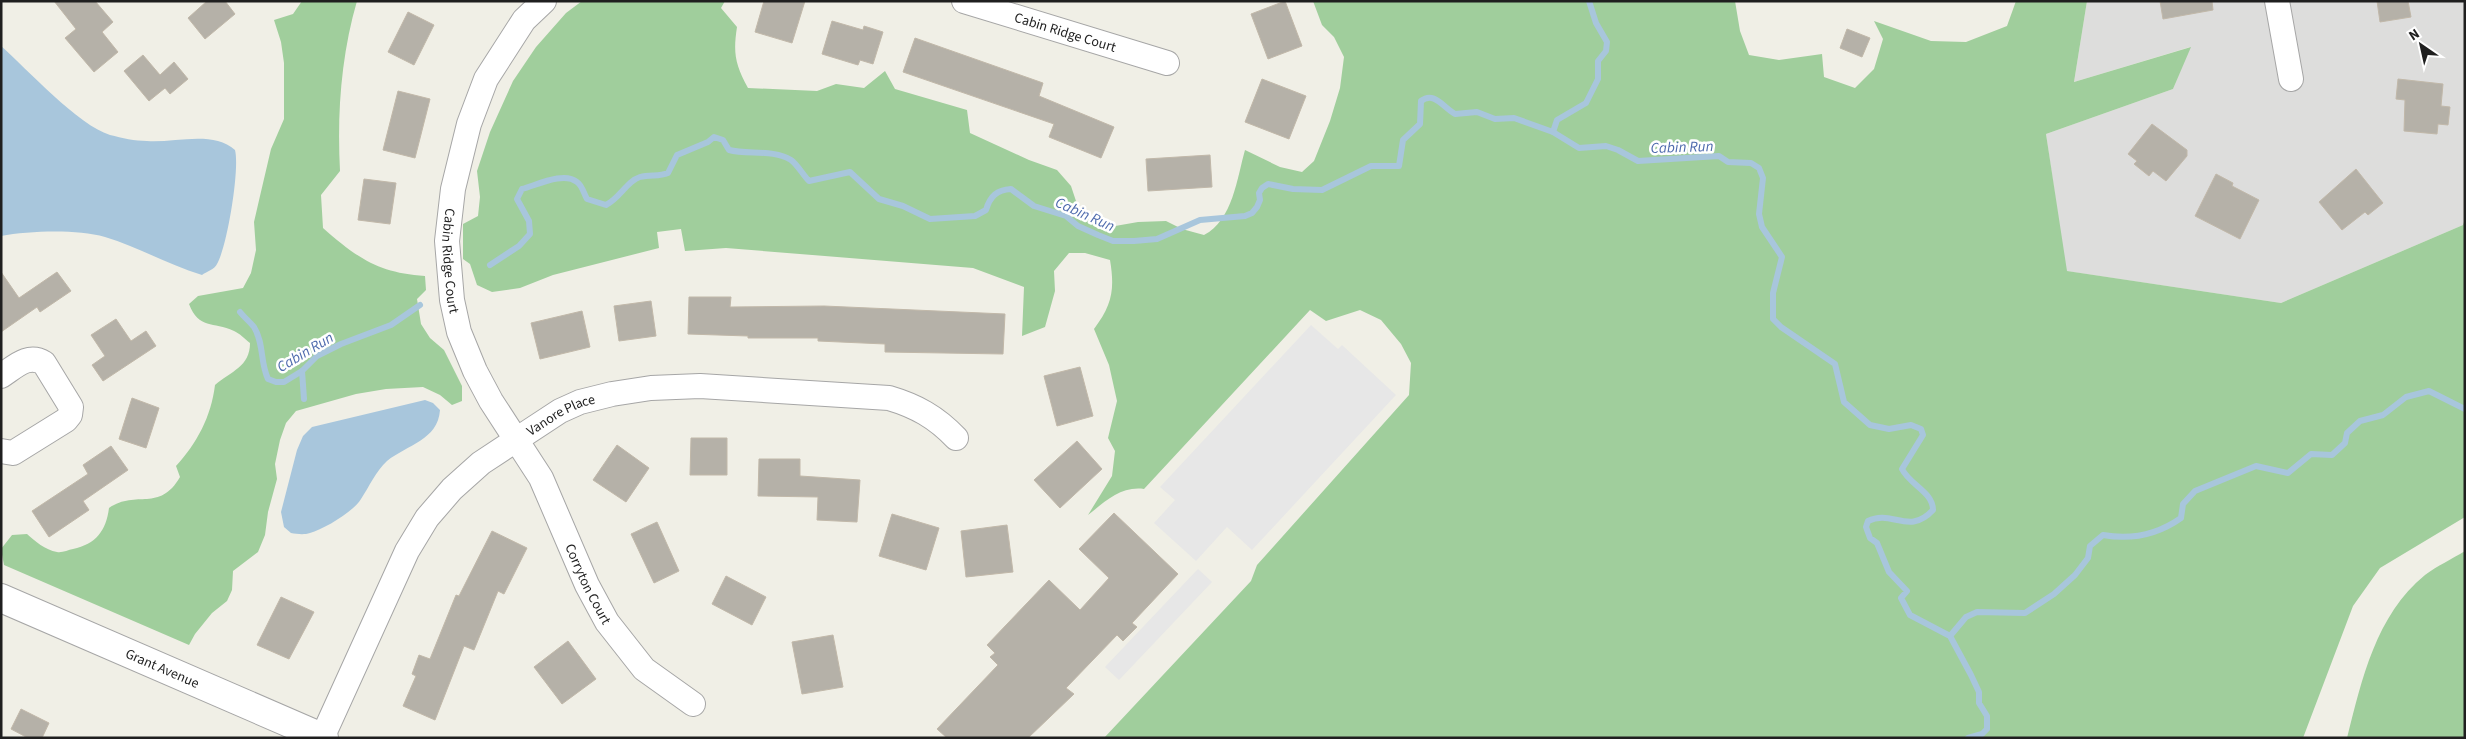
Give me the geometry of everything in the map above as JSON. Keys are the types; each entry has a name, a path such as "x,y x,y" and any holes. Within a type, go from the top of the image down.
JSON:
{"street":[{"name":"Cabin Ridge Court","path":"517,439 491,401 475,371 459,332 452,300 447,241 453,189 469,124 486,79 524,20 544,1"},
{"name":"Cabin Ridge Court","path":"964,1 1167,63"},
{"path":"2278,1 2291,79"},
{"path":"1,376 29,358 38,359 44,363 72,407 70,415 66,420 13,453 1,451"},
{"name":"Vanore Place","path":"322,738 407,551 427,518 452,489 481,464 560,410 580,402 612,394 651,388 700,386 889,398 912,405 932,416 956,438"},
{"name":"Corryton Court","path":"517,439 541,478 586,585 608,622 644,669 693,704"},
{"name":"Grant Avenue","path":"1,598 322,738"}],"shaded area":[{"path":"2087,1 2465,1 2463,225 2281,303 2066,271 2046,134 2173,89 2190,47 2074,82"},
{"path":"1311,325 1338,349 1342,345 1396,395 1252,550 1227,527 1196,561 1154,523 1175,500 1160,487"},
{"path":"1198,569 1212,582 1119,680 1105,667"}],"green space":[{"path":"302,1 357,1 347,43 341,85 340,171 321,195 323,228 358,256 370,262 394,271 425,276 426,290 417,299 421,324 430,338 444,350 462,386 462,401 452,405 440,395 423,387 386,389 356,394 296,411 286,423 280,440 275,464 277,479 268,512 265,535 258,552 233,571 232,590 227,601 212,613 195,634 189,645 4,565 1,549 12,535 27,534 44,547 57,552 81,547 94,540 102,530 109,508 129,500 156,498 172,488 180,477 176,466 197,439 202,429 210,408 215,385 238,368 247,358 250,343 234,331 207,324 197,318 189,304 198,296 243,288 251,273 256,250 254,222 271,149 284,119 284,63 281,42 274,20 293,14"},
{"path":"582,1 725,1 721,8 737,27 736,58 748,88 817,91 836,84 864,88 885,71 895,89 967,110 970,133 1029,160 1057,170 1071,186 1079,210 1098,229 1138,222 1166,221 1182,229 1204,235 1214,228 1228,209 1245,150 1280,167 1302,172 1314,161 1330,121 1340,88 1344,57 1334,37 1322,25 1313,1 1735,1 1740,31 1749,55 1779,60 1822,54 1824,77 1855,88 1874,69 1883,39 1874,21 1931,41 1966,42 2007,26 2016,1 2087,1 2074,82 2191,47 2173,89 2046,134 2067,271 2281,303 2463,225 2465,219 2465,517 2380,568 2353,606 2303,738 1104,738 1251,581 1257,565 1409,395 1411,363 1401,344 1381,320 1360,310 1326,321 1310,310 1144,489 1121,492 1088,515 1112,476 1115,451 1108,438 1117,401 1109,365 1094,329 1105,312 1111,297 1110,260 1085,253 1069,253 1054,271 1055,291 1045,327 1022,336 1024,287 973,268 726,248 685,251 681,229 657,232 659,248 553,275 520,288 492,292 477,285 470,264 463,259 463,224 478,216 480,197 477,171 490,132 513,81 536,47 566,13"},
{"path":"2465,551 2465,738 2347,738 2365,671 2373,649 2394,609 2408,591 2425,575"}],"water":[{"path":"1,46 69,109 97,129 110,135 142,141 216,140 235,150 236,173 232,208 225,242 221,255 214,267 202,275 117,241 93,234 53,232 1,236"},
{"path":"425,400 433,403 440,410 434,428 420,441 387,461 352,509 330,524 308,534 291,533 284,527 281,512 297,450 303,436 312,427"}],"building":[{"path":"54,1 95,1 113,22 102,32 118,52 94,72 65,38 76,29"},
{"path":"207,1 225,1 235,14 205,39 188,18"},
{"path":"764,1 805,1 792,43 755,32"},
{"path":"1285,1 1302,46 1268,59 1251,14"},
{"path":"2160,1 2212,1 2213,10 2163,19"},
{"path":"2377,1 2408,1 2411,17 2380,22"},
{"path":"408,12 434,25 414,65 388,52"},
{"path":"832,21 863,30 864,26 883,32 873,64 860,60 858,65 822,54"},
{"path":"1847,29 1870,38 1862,57 1840,48"},
{"path":"915,38 1043,83 1039,96 1114,127 1101,158 1049,137 1054,124 903,72"},
{"path":"143,55 160,75 174,62 188,79 170,94 165,88 149,101 124,71"},
{"path":"1262,79 1306,96 1289,139 1245,122"},
{"path":"2398,79 2443,84 2441,106 2450,107 2448,125 2438,124 2437,134 2404,131 2405,100 2396,99"},
{"path":"398,91 430,99 415,158 383,150"},
{"path":"2152,124 2187,150 2187,156 2166,181 2153,171 2149,176 2134,164 2137,161 2128,154"},
{"path":"1210,155 1212,187 1148,191 1146,159"},
{"path":"2356,169 2383,203 2368,215 2365,212 2342,230 2319,202"},
{"path":"2216,174 2233,183 2232,186 2259,200 2240,239 2195,216"},
{"path":"364,179 396,183 390,224 358,220"},
{"path":"1,272 19,298 57,272 71,291 40,312 37,307 1,332"},
{"path":"689,297 731,297 730,307 824,306 1005,314 1003,354 885,352 885,344 818,341 818,338 748,338 748,336 688,334"},
{"path":"651,301 656,336 619,341 614,306"},
{"path":"582,311 590,347 540,359 531,323"},
{"path":"116,319 131,341 146,331 156,346 103,381 92,365 105,356 91,335"},
{"path":"1080,367 1093,416 1057,426 1044,376"},
{"path":"132,398 159,408 146,448 119,439"},
{"path":"691,438 727,438 727,475 690,475"},
{"path":"1077,441 1102,469 1060,508 1034,480"},
{"path":"617,445 649,468 626,502 593,480"},
{"path":"111,446 128,470 83,501 89,510 49,537 32,511 88,474 83,465"},
{"path":"759,459 800,459 800,476 860,480 857,522 817,520 818,497 758,496"},
{"path":"1114,513 1178,574 1132,623 1137,627 1123,641 1117,635 1066,688 1074,694 1028,738 947,738 937,729 998,665 990,657 995,653 987,645 1049,580 1080,610 1109,578 1079,549"},
{"path":"892,514 939,528 926,570 879,556"},
{"path":"657,522 679,571 654,583 631,534"},
{"path":"1007,525 1013,572 966,577 961,531"},
{"path":"492,531 527,548 504,594 498,591 474,650 464,646 435,720 403,706 416,676 412,674 419,655 430,659 456,595 459,596"},
{"path":"726,576 766,597 752,625 712,604"},
{"path":"281,597 314,612 289,659 257,645"},
{"path":"833,635 843,687 802,694 792,642"},
{"path":"568,641 596,679 562,704 534,667"},
{"path":"21,709 49,723 42,738 28,738 11,729"}],"waterway":[{"path":"1553,132 1557,120 1586,103 1598,79 1598,61 1606,51 1607,42 1596,23 1589,1"},
{"name":"Cabin Run","path":"490,265 519,246 530,234 529,221 517,199 522,189 558,178 572,179 580,185 587,199 606,205 635,179 668,173 677,155 708,142 714,137 723,140 729,150 776,154 791,160 809,181 850,172 879,199 903,206 930,219 975,216 986,210 990,201 998,192 1011,189 1034,206 1066,216 1078,226 1113,241 1157,239 1200,220 1245,216 1252,213 1257,207 1260,200 1259,193 1268,184 1293,189 1322,190 1371,166 1399,166 1403,140 1420,124 1421,101 1426,98 1438,101 1455,114 1477,112 1495,119 1514,118 1553,132 1579,148 1606,146 1638,161 1719,156 1728,162 1751,163 1759,168 1763,178 1759,214 1762,227 1782,257 1773,293 1773,319 1781,327 1835,364 1844,402 1870,425 1889,429 1911,425 1921,429 1923,435 1902,469 1910,480 1929,498 1933,510 1916,521 1908,522 1877,518 1868,521 1866,527 1870,538 1877,543 1889,572 1907,591 1901,598 1910,615 1950,636 1971,675 1979,692 1979,703 1987,716 1987,729 1982,734 1968,738"},
{"name":"Cabin Run","path":"240,312 257,333 268,379 284,382 302,371 317,356 341,344 391,325 420,305"},
{"path":"302,371 304,399"},
{"path":"1950,636 1966,617 1977,612 2025,613 2054,594 2075,575 2088,558 2090,546 2103,535 2124,537 2143,535 2163,529 2181,518 2183,504 2195,491 2256,466 2288,473 2311,454 2332,455 2345,443 2347,433 2360,421 2383,415 2406,397 2429,391 2465,409"}]}
